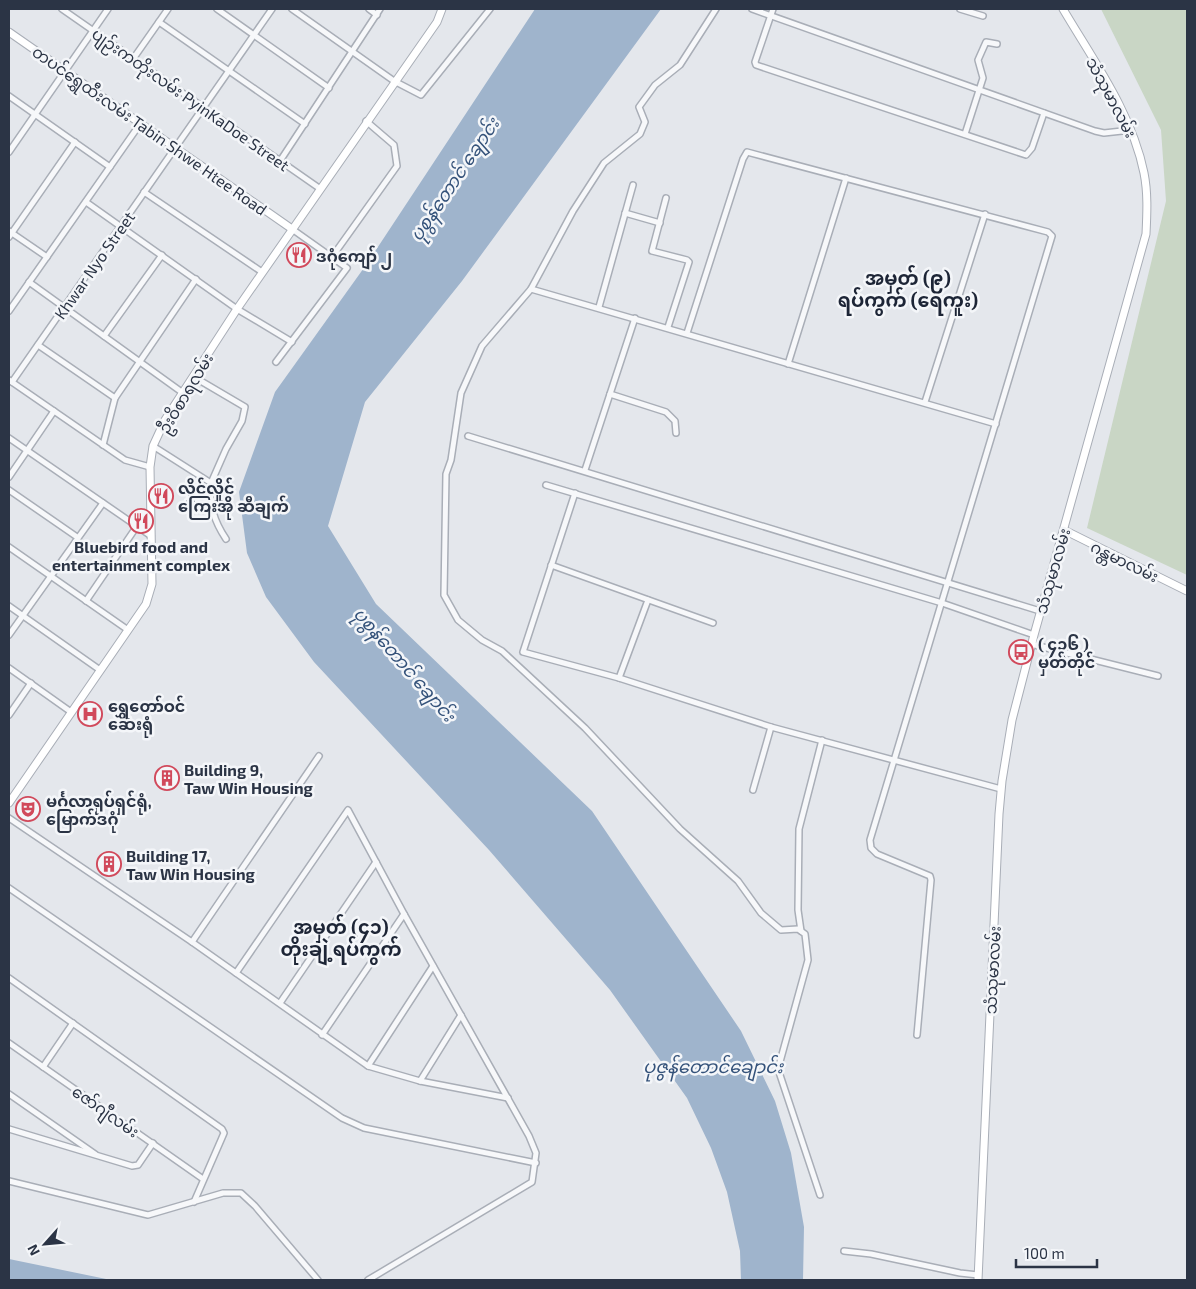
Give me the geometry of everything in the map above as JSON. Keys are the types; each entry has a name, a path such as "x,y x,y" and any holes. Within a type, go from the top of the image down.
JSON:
{"main road":[{"name":"ဦးဝိစာရလမ်း","path":"9,803 146,604 152,584 150,467 153,446 165,420 262,272 437,22 442,9"},
{"name":"သံသုမာလမ်း","path":"978,1277 1001,789 1012,720 1040,611 1146,234 1148,202 1145,174 1131,130 1063,9"},
{"name":"တပင်ရွှေထီးလမ်း Tabin Shwe Htee Road","path":"9,32 292,229"},
{"name":"ဂန္တမာလမ်း","path":"1064,530 1187,591"}],"street":[{"name":"ပျဉ်းကတိုးလမ်း PyinKaDoe Street","path":"62,9 320,188"},
{"path":"9,152 108,9"},
{"path":"134,59 168,9"},
{"path":"217,9 329,88"},
{"name":"Khwar Nyo Street","path":"10,381 38,345 272,9"},
{"path":"292,9 394,81 418,95 424,93 490,9"},
{"path":"368,9 377,15"},
{"path":"280,161 354,52 380,9"},
{"path":"716,9 680,65 655,85 639,107 645,122 640,134 604,163 573,211 531,289 482,346 461,392 451,460 446,474 444,595 458,620 482,640 502,651 584,728 680,830 738,881 761,913 781,930 798,929 801,931"},
{"path":"752,9 1104,133 1131,130"},
{"path":"773,9 755,62 756,65 1026,154 1032,148 1044,112"},
{"path":"960,9 983,16"},
{"path":"159,22 304,124"},
{"path":"965,134 983,76 978,60 984,44 990,42 997,44"},
{"path":"9,96 110,166"},
{"path":"332,258 397,166 394,145 366,121"},
{"path":"9,311 140,124"},
{"path":"46,257 10,234 75,142"},
{"path":"687,333 747,152 985,214 1048,232 1052,236 893,760 870,844 877,854 930,876 932,880 917,1035"},
{"path":"788,364 846,178"},
{"path":"599,307 633,185"},
{"path":"144,192 262,272"},
{"path":"666,198 652,251 689,262 668,327"},
{"path":"86,202 237,309 292,342"},
{"path":"625,213 660,223"},
{"path":"925,402 985,214"},
{"path":"276,362 346,268 292,229"},
{"path":"104,336 162,255"},
{"path":"104,445 115,398 196,279"},
{"path":"29,282 140,360 183,393"},
{"path":"531,289 668,327 996,424"},
{"path":"585,470 635,318"},
{"path":"38,345 115,398"},
{"path":"194,377 245,407 242,421 226,449 211,483 211,508 217,524 226,539"},
{"path":"10,381 124,460 150,467"},
{"path":"610,394 666,412 675,420 676,433"},
{"path":"9,477 54,411"},
{"path":"468,436 585,470 1040,611"},
{"path":"9,438 151,536"},
{"path":"153,446 211,483"},
{"path":"546,485 575,492 942,603 1034,635"},
{"path":"9,490 77,537"},
{"path":"575,492 523,652 619,678 771,727 1001,789"},
{"path":"9,635 103,503"},
{"path":"86,601 138,526"},
{"path":"9,547 128,630"},
{"path":"551,566 713,623"},
{"path":"619,678 648,600"},
{"path":"9,606 100,670"},
{"path":"1031,644 1158,676"},
{"path":"9,668 71,712"},
{"path":"9,715 31,683"},
{"path":"753,790 771,727"},
{"path":"820,1195 778,1069 808,960 798,910 799,829 822,740"},
{"path":"192,942 319,756"},
{"path":"236,973 348,810 404,914 529,1136 536,1153 532,1182 370,1279"},
{"path":"9,818 192,942 368,1066 420,1080 508,1098"},
{"path":"280,1003 376,862"},
{"path":"9,888 342,1118 364,1128 536,1163"},
{"path":"322,1035 404,914"},
{"path":"368,1066 433,966"},
{"path":"9,978 222,1129 224,1133 194,1202"},
{"path":"420,1080 461,1015"},
{"path":"44,1067 73,1023"},
{"name":"ဇော်ဂျီလမ်း","path":"9,1043 203,1179"},
{"path":"9,1094 99,1157"},
{"path":"9,1129 135,1167 153,1143"},
{"path":"9,1181 148,1215 223,1194 242,1193 318,1280"},
{"path":"844,1251 871,1254 978,1277"}],"green space":[{"path":"1101,9 1187,9 1187,575 1087,528 1166,201 1161,130"}],"water":[{"path":"535,9 661,9 462,281 365,402 328,526 376,604 592,811 741,1031 775,1101 791,1153 804,1227 803,1280 741,1280 740,1251 727,1192 711,1148 687,1098 610,990 489,850 314,662 266,597 247,553 239,492 275,392 366,265"},
{"path":"9,1259 111,1280 9,1280"}],"place":[{"name":"ဒဂုံကျော် ၂","path":"299,255"},
{"name":"လှိုင်လှိုင် ကြေးအို ဆီချက်","path":"161,496"},
{"name":"Bluebird food and entertainment complex","path":"141,521"},
{"name":"( ၄၃၆ ) မှတ်တိုင်","path":"1021,652"},
{"name":"ရွှေတော်ဝင် ဆေးရုံ","path":"90,714"},
{"name":"Building 9, Taw Win Housing","path":"167,778"},
{"name":"မင်္ဂလာရုပ်ရှင်ရုံ, မြောက်ဒဂုံ","path":"28,809"},
{"name":"Building 17, Taw Win Housing","path":"109,864"}],"district":[{"name":"အမှတ် (၉) ရပ်ကွက် (ရေကူး)","path":"908,288"},
{"name":"အမှတ် (၄၁) တိုးချဲ့ရပ်ကွက်","path":"341,937"}],"water label":[{"name":"ပုစွန်တောင် ချောင်း","path":"454,179"},
{"name":"ပုစွန်တောင် ချောင်း","path":"405,664"},
{"name":"ပုဇွန်တောင်ချောင်း","path":"713,1066"}]}
